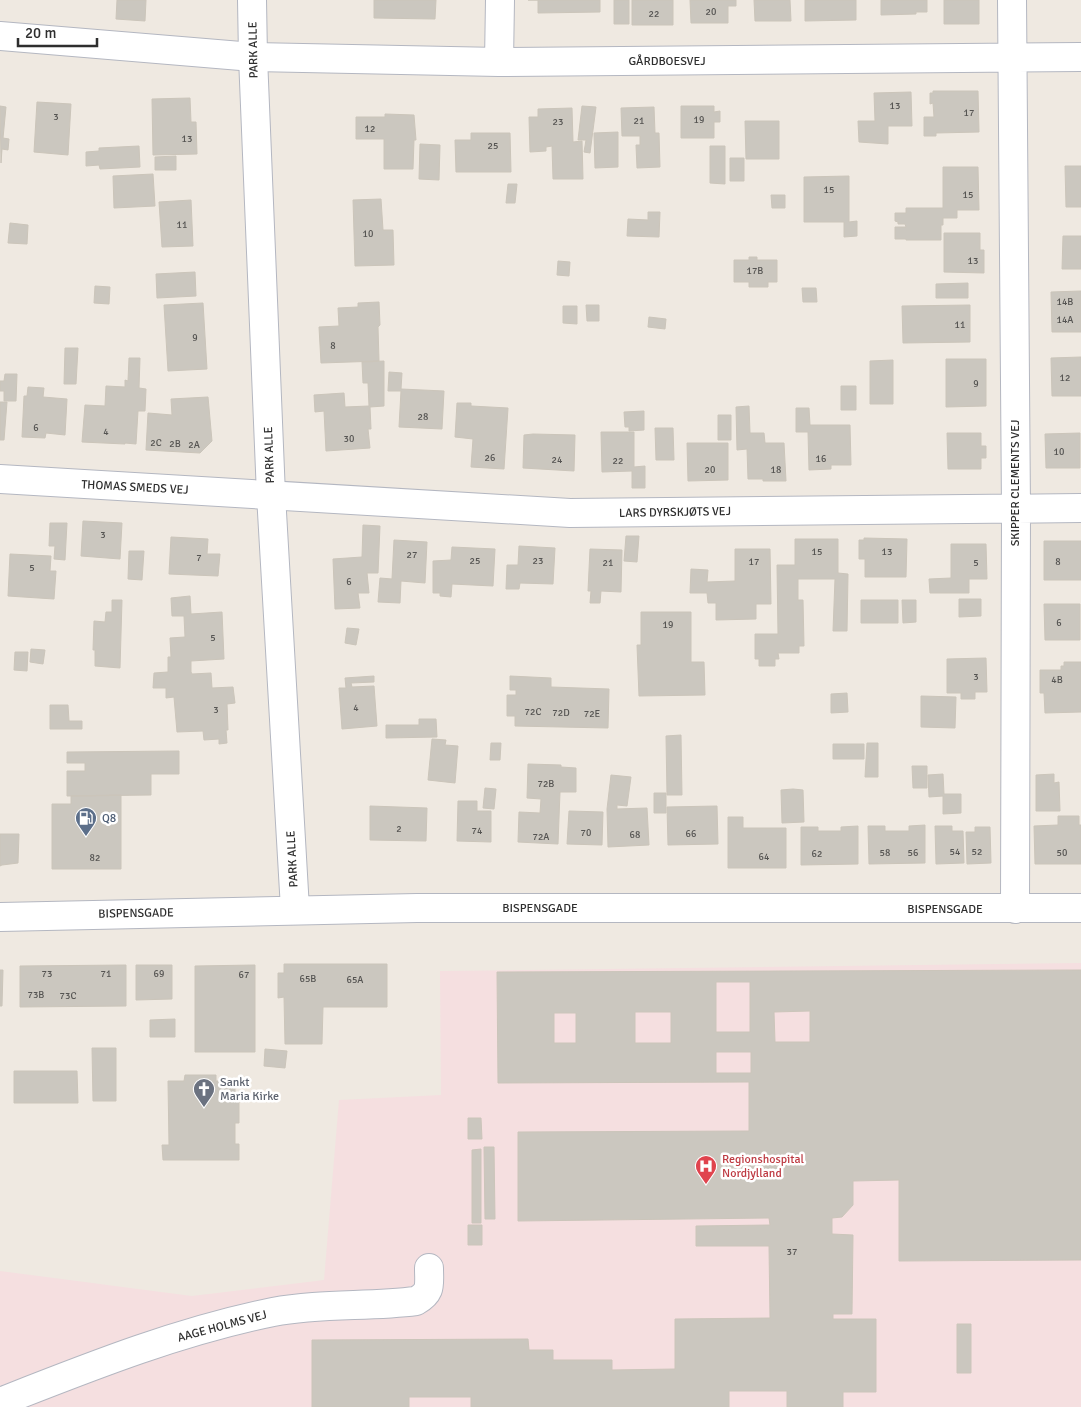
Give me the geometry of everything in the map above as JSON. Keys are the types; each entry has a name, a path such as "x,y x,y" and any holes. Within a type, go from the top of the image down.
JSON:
{"street":[{"name":"PARK ALLE","path":"252,0 270,495 295,909"},
{"path":"499,62 500,0"},
{"name":"SKIPPER CLEMENTS VEJ","path":"1012,0 1016,509 1015,909"},
{"name":"GÅRDBOESVEJ","path":"0,36 253,57 499,62 1081,57"},
{"name":"THOMAS SMEDS VEJ","path":"0,479 270,495"},
{"name":"LARS DYRSKJØTS VEJ","path":"270,495 570,514 1081,508"},
{"name":"BISPENSGADE","path":"0,917 295,909 1081,908"},
{"name":"AAGE HOLMS VEJ","path":"0,1402 101,1362 210,1327 274,1312 416,1301 426,1295 429,1287 429,1268"}],"shaded area":[{"name":"Regionshospital Nordjylland","path":"1081,963 1081,1407 0,1407 0,1271 192,1296 324,1280 339,1100 441,1095 440,971"}],"building":[{"path":"117,0 146,0 145,21 116,19"},
{"path":"374,0 436,0 435,19 374,18"},
{"path":"538,0 600,0 600,12 538,13"},
{"path":"614,0 629,0 629,24 614,24"},
{"path":"632,0 673,0 673,25 632,25"},
{"path":"690,0 736,0 736,6 728,6 728,23 691,23"},
{"path":"754,0 790,0 791,21 755,21"},
{"path":"805,0 856,0 856,20 805,21"},
{"path":"881,0 927,0 927,12 881,15"},
{"path":"944,0 979,0 979,24 944,24"},
{"path":"933,91 978,91 979,132 936,133 936,136 924,136 924,117 934,117 933,103 930,104 930,93 933,93"},
{"path":"911,92 912,126 888,126 888,144 859,142 858,121 875,121 874,93"},
{"path":"190,98 191,122 196,122 197,154 153,155 152,99"},
{"path":"37,102 71,104 68,155 34,152"},
{"path":"0,106 6,107 3,138 9,139 8,150 2,149 1,163"},
{"path":"582,106 596,107 590,153 584,152 586,140 578,140"},
{"path":"681,106 714,106 714,112 720,111 720,122 714,122 714,138 681,138"},
{"path":"654,107 655,133 659,133 660,167 637,168 636,145 640,145 640,136 622,136 621,108"},
{"path":"572,108 573,142 582,141 583,179 553,179 552,146 546,147 546,151 530,152 529,117 538,117 538,109"},
{"path":"385,114 414,115 416,140 414,140 413,169 384,169 384,139 356,139 356,117 385,117"},
{"path":"745,121 779,121 779,159 746,159"},
{"path":"618,132 618,167 595,168 594,133"},
{"path":"471,133 510,133 511,172 456,172 455,140 471,140"},
{"path":"420,144 440,145 439,180 419,179"},
{"path":"139,146 140,167 100,169 99,165 86,166 86,152 99,151 99,148"},
{"path":"710,146 725,146 725,184 710,183"},
{"path":"176,156 176,170 155,170 155,157"},
{"path":"730,158 744,158 744,181 730,181"},
{"path":"1065,166 1081,166 1081,207 1066,207"},
{"path":"943,167 978,167 979,210 957,210 957,218 943,218 941,240 895,239 895,227 906,227 905,224 898,224 895,221 895,213 906,213 906,208 943,208"},
{"path":"153,174 155,206 114,208 113,176"},
{"path":"849,176 849,222 857,221 857,236 844,237 844,222 804,222 804,177"},
{"path":"508,184 517,184 515,203 506,203"},
{"path":"771,195 785,195 785,208 772,208"},
{"path":"381,199 383,230 393,230 394,265 355,266 353,200"},
{"path":"191,200 193,246 162,247 159,202"},
{"path":"648,212 660,212 659,237 627,236 628,219 648,220"},
{"path":"10,223 28,225 27,244 8,243"},
{"path":"944,233 980,233 980,250 984,250 984,273 944,272"},
{"path":"1063,236 1081,236 1081,269 1062,269"},
{"path":"749,257 757,257 757,260 777,260 777,282 768,282 768,287 749,287 749,282 734,282 734,260 749,260"},
{"path":"558,261 570,262 569,276 557,275"},
{"path":"195,272 196,296 157,298 156,274"},
{"path":"968,283 968,298 936,298 936,284"},
{"path":"95,286 110,287 109,304 94,303"},
{"path":"802,288 816,288 817,302 803,302"},
{"path":"1081,291 1081,332 1052,332 1051,292"},
{"path":"379,302 379,361 321,363 319,327 339,326 338,308 358,307 358,303"},
{"path":"203,303 207,369 168,371 164,305"},
{"path":"586,305 599,305 599,321 587,321"},
{"path":"970,305 970,342 903,343 902,306"},
{"path":"563,306 577,306 577,324 563,323"},
{"path":"649,317 666,319 665,329 648,327"},
{"path":"65,348 78,348 76,384 64,384"},
{"path":"1081,357 1081,396 1052,396 1051,358"},
{"path":"129,358 140,358 139,388 146,389 145,411 138,411 136,444 82,442 85,405 105,406 106,386 125,387 125,380 128,381"},
{"path":"946,359 986,359 986,406 946,407"},
{"path":"893,360 893,404 870,404 870,361"},
{"path":"384,361 384,406 370,407 371,429 368,429 370,448 326,451 324,411 315,412 314,395 344,393 345,407 369,406 368,383 363,383 362,362"},
{"path":"389,372 402,373 401,389 444,391 442,429 399,427 401,391 388,391"},
{"path":"5,374 17,374 16,401 4,401 4,391 0,391 0,381 4,381"},
{"path":"841,386 856,386 856,410 841,410"},
{"path":"28,387 44,388 43,397 67,399 65,435 46,433 45,438 22,437 24,396 27,396"},
{"path":"208,397 212,441 200,453 146,450 148,413 172,415 171,399"},
{"path":"0,402 7,402 4,440 0,440"},
{"path":"457,403 471,403 471,406 508,408 504,469 471,467 473,439 455,437"},
{"path":"749,406 750,433 764,433 765,443 784,443 786,481 748,479 747,449 737,450 736,407"},
{"path":"796,408 809,408 810,425 850,425 851,465 831,465 831,469 809,470 808,432 796,432"},
{"path":"644,411 644,430 629,431 629,427 625,427 624,412"},
{"path":"718,415 731,415 731,440 718,440"},
{"path":"655,428 673,428 674,460 656,460"},
{"path":"601,432 634,432 634,467 645,466 645,488 632,488 632,471 602,472"},
{"path":"947,433 981,433 981,446 986,446 986,458 981,458 981,469 948,469"},
{"path":"1080,433 1080,468 1046,468 1045,434"},
{"path":"524,435 575,435 574,471 523,468"},
{"path":"687,443 728,443 728,480 688,481"},
{"path":"83,521 122,523 120,559 81,556"},
{"path":"50,523 67,523 65,560 54,559 55,546 49,546"},
{"path":"363,525 380,526 378,573 367,573 369,593 358,593 360,608 335,609 333,559 362,557"},
{"path":"626,536 639,536 637,562 624,561"},
{"path":"171,537 208,539 207,554 220,554 218,576 169,574"},
{"path":"864,538 907,539 906,577 865,577 865,559 859,559 859,540 864,540"},
{"path":"795,539 838,539 838,573 848,574 847,631 833,631 835,579 798,579 798,600 803,600 804,646 799,646 799,653 778,653 779,659 775,659 775,666 759,666 759,659 755,659 755,634 778,634 777,565 795,565"},
{"path":"394,540 427,542 425,583 401,581 400,603 378,602 380,578 392,579"},
{"path":"1044,541 1081,541 1081,580 1044,580"},
{"path":"951,544 986,544 987,579 969,579 969,593 930,593 929,579 951,578"},
{"path":"519,546 555,548 553,584 520,583 519,589 506,589 507,565 518,565"},
{"path":"452,547 495,549 493,586 452,584 451,597 440,596 440,593 433,593 433,561 451,560"},
{"path":"590,549 622,550 621,592 601,591 600,603 590,603 591,591 588,591"},
{"path":"735,549 770,549 771,604 756,604 756,619 716,620 716,603 708,603 707,593 690,593 691,569 708,570 707,582 735,581"},
{"path":"129,551 144,551 142,580 128,579"},
{"path":"10,554 51,556 50,571 56,571 54,599 8,596"},
{"path":"190,596 191,614 222,612 224,659 191,661 191,672 192,674 211,673 212,688 233,687 235,703 227,704 227,743 219,744 219,739 204,740 203,731 177,732 174,697 166,698 166,688 153,688 154,673 168,672 168,657 171,657 170,638 185,637 184,616 172,616 171,598"},
{"path":"959,599 981,599 981,616 959,617"},
{"path":"112,600 122,600 120,668 95,666 95,650 93,650 94,621 105,622 106,612 112,612"},
{"path":"861,600 898,600 898,623 861,623"},
{"path":"902,600 916,600 916,622 903,623"},
{"path":"1044,604 1080,604 1080,640 1045,640"},
{"path":"641,612 691,612 691,662 704,662 705,695 639,696 637,645 641,645"},
{"path":"347,628 359,629 356,645 345,643"},
{"path":"31,649 45,650 43,664 30,662"},
{"path":"15,652 28,652 27,671 14,670"},
{"path":"986,658 987,692 975,692 975,699 961,699 961,693 947,693 947,659"},
{"path":"1064,662 1081,662 1081,712 1045,713 1044,693 1040,693 1040,670 1061,670"},
{"path":"374,676 374,682 351,683 352,687 374,686 377,726 342,729 339,688 346,688 345,678"},
{"path":"510,676 551,678 551,687 609,689 608,728 515,726 515,716 507,716 507,695 516,695 516,690 510,690"},
{"path":"847,693 848,712 831,713 831,694"},
{"path":"921,696 956,697 955,728 921,727"},
{"path":"50,705 68,705 69,721 82,721 82,729 50,729"},
{"path":"419,719 436,719 437,737 386,738 386,725 419,725"},
{"path":"681,735 682,795 667,795 666,736"},
{"path":"432,739 446,740 445,745 458,746 455,783 428,780"},
{"path":"491,743 501,743 500,760 490,760"},
{"path":"867,743 878,743 878,777 865,777"},
{"path":"833,744 864,744 864,759 833,759"},
{"path":"179,751 179,774 151,774 151,795 67,796 67,771 85,771 85,763 67,763 67,752"},
{"path":"528,764 561,765 561,767 576,768 576,792 560,792 558,844 518,842 519,812 540,813 541,799 527,798"},
{"path":"912,766 927,766 927,788 913,788"},
{"path":"943,774 944,794 961,794 961,813 943,814 943,796 929,797 928,775"},
{"path":"1054,774 1054,783 1059,782 1060,811 1036,811 1036,775"},
{"path":"611,775 631,777 627,806 617,805 617,809 647,808 649,845 608,847 607,809"},
{"path":"485,788 496,789 494,809 483,808"},
{"path":"781,790 803,790 804,822 782,823"},
{"path":"654,793 666,793 666,813 654,813"},
{"name":"Q8","path":"121,795 121,869 52,869 52,804 71,804 71,796"},
{"path":"458,801 477,801 477,811 491,811 491,842 457,841"},
{"path":"370,806 427,808 426,841 370,840"},
{"path":"717,806 718,844 668,845 667,807"},
{"path":"569,811 603,812 602,845 567,844"},
{"path":"1058,816 1079,816 1079,825 1081,825 1081,864 1035,864 1034,826 1058,825"},
{"path":"728,817 743,817 743,828 786,828 786,868 728,868"},
{"path":"925,825 925,863 869,864 868,826 885,826 885,831 909,831 909,826"},
{"path":"858,826 858,864 801,865 801,827 818,827 818,831 841,831 841,827"},
{"path":"935,826 952,826 952,831 963,831 964,863 936,864"},
{"path":"975,827 990,827 991,863 967,864 966,832 975,832"},
{"path":"0,834 19,834 18,863 0,866"},
{"path":"284,964 387,964 387,1007 323,1007 322,1044 285,1044 284,997 278,998 278,973 284,973"},
{"path":"126,965 126,1006 20,1007 20,966"},
{"path":"136,965 172,965 172,999 136,1000"},
{"path":"255,965 255,1052 195,1052 195,966"},
{"path":"0,970 3,970 2,1006 0,1006"},
{"path":"1081,970 1081,1260 899,1261 899,1180 853,1181 853,1205 842,1217 832,1218 832,1234 853,1235 852,1314 833,1314 833,1319 876,1319 876,1392 843,1392 843,1407 787,1407 787,1391 729,1391 729,1407 471,1407 471,1397 409,1397 409,1407 312,1407 312,1340 528,1339 529,1350 553,1350 553,1360 612,1360 612,1370 675,1369 675,1319 770,1318 769,1246 696,1246 696,1226 770,1225 769,1218 518,1221 518,1132 749,1131 749,1082 498,1083 497,972","holes":["716,982 750,982 750,1032 716,1032","810,1011 810,1042 775,1042 774,1012","635,1012 671,1012 671,1043 635,1043","554,1013 576,1013 576,1043 554,1043","716,1052 751,1052 751,1073 716,1073"]},
{"path":"175,1019 175,1037 150,1037 150,1020"},
{"path":"92,1048 116,1048 116,1101 93,1101"},
{"path":"265,1049 287,1051 285,1068 264,1066"},
{"path":"14,1071 77,1071 78,1103 14,1103"},
{"name":"Sankt Maria Kirke","path":"185,1075 216,1075 216,1081 235,1081 235,1094 239,1093 239,1123 235,1123 235,1144 239,1144 239,1160 163,1160 162,1145 169,1145 168,1081 184,1081"},
{"path":"468,1118 481,1118 482,1139 468,1139"},
{"path":"484,1147 494,1147 495,1219 485,1219"},
{"path":"481,1149 481,1223 472,1223 472,1150"},
{"path":"468,1225 482,1225 482,1245 468,1245"},
{"path":"957,1324 971,1324 971,1373 957,1373"}],"place":[{"name":"Q8","path":"86,837"},
{"name":"Sankt Maria Kirke","path":"204,1108"},
{"name":"Regionshospital Nordjylland","path":"706,1185"}]}
